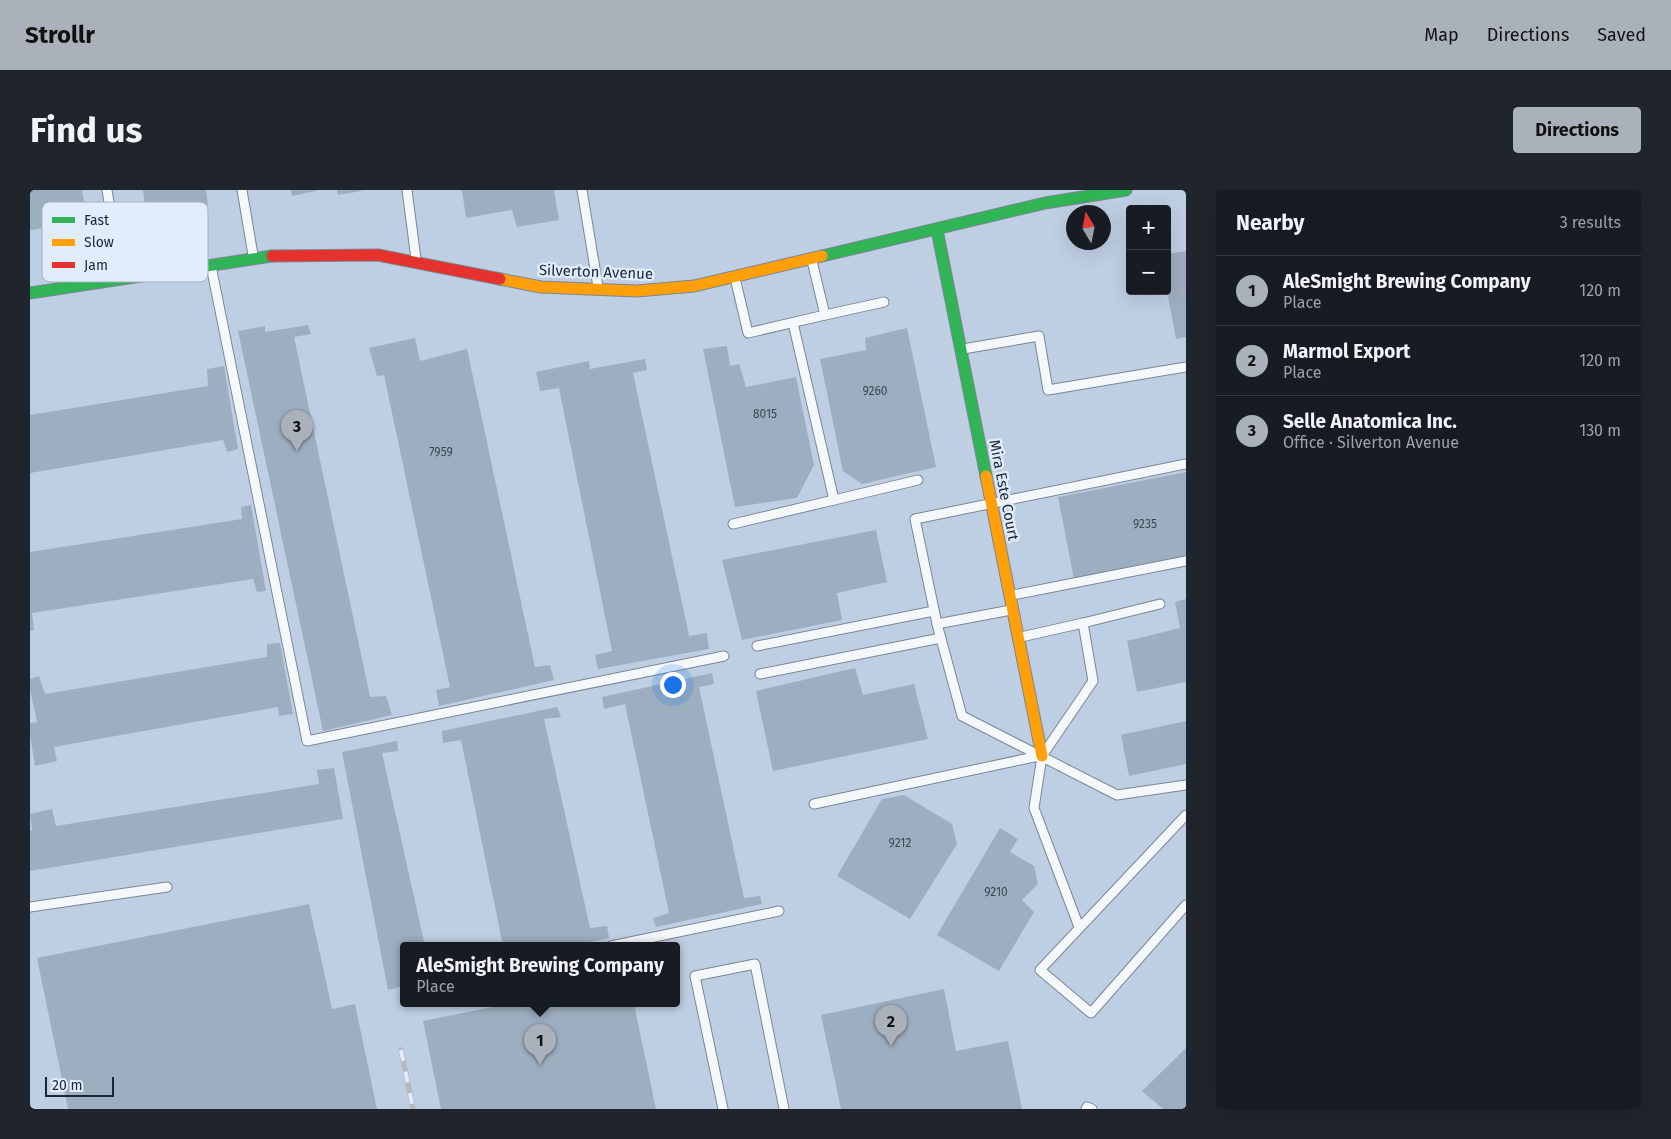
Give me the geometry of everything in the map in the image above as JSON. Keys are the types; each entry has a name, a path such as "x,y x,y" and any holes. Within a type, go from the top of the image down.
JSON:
{"street":[{"name":"Silverton Avenue","path":"208,264 265,256 378,256 541,287 637,292 694,286 1045,203 1126,190"},
{"name":"Mira Este Court","path":"937,230 1042,756"},
{"name":"Silverton Avenue","path":"30,293 102,282"}],"lane":[{"path":"242,190 254,258"},
{"path":"407,190 417,263"},
{"path":"582,190 598,290"},
{"path":"812,259 825,316"},
{"path":"211,264 307,741 724,656"},
{"path":"734,276 748,333 884,302"},
{"path":"793,323 834,500"},
{"path":"961,350 1039,336 1048,390 1186,366"},
{"path":"1186,464 915,519 937,624 962,716 1117,795 1186,784"},
{"path":"732,524 918,480"},
{"path":"1010,596 1186,561"},
{"path":"1018,638 1160,604"},
{"path":"937,624 1012,609"},
{"path":"758,646 934,611"},
{"path":"1079,927 1034,808 1042,756 1093,681 1083,623"},
{"path":"760,674 941,638"},
{"path":"814,804 1042,756"},
{"path":"1186,815 1040,970 1091,1014 1186,905"},
{"path":"30,907 166,887"},
{"path":"630,942 779,910"},
{"path":"722,1109 695,976 755,964 784,1109"},
{"path":"1086,1109 1087,1107 1092,1109"}],"building":[{"path":"30,190 82,190 84,202 42,202 42,228 30,230"},
{"path":"143,190 206,190 208,202 145,202"},
{"path":"291,190 316,190 316,191 292,196"},
{"path":"337,190 361,190 361,191 338,195"},
{"path":"462,190 554,190 559,220 517,227 512,210 466,218"},
{"path":"1186,251 1186,337 1176,339 1168,295 1171,295 1171,253"},
{"path":"308,325 311,334 294,337 370,697 386,696 392,715 323,731 238,331 265,326 265,332"},
{"path":"907,328 936,467 862,484 843,471 820,359 866,350 865,338"},
{"path":"415,338 420,361 467,349 535,667 550,665 554,680 439,706 436,690 450,687 384,375 377,376 369,348"},
{"path":"727,346 730,366 739,364 746,387 796,377 814,465 797,498 735,507 703,349"},
{"path":"645,359 647,370 633,373 689,636 707,633 709,649 598,669 595,655 612,651 559,388 540,391 536,372 589,361 590,369"},
{"path":"224,366 238,449 227,452 223,440 30,473 30,415 208,386 207,369"},
{"path":"1186,472 1186,557 1074,579 1058,497"},
{"path":"251,505 266,591 257,592 253,579 32,613 34,630 30,631 30,552 242,519 241,507"},
{"path":"876,530 887,582 837,593 842,620 742,640 722,560"},
{"path":"1186,599 1186,682 1137,692 1127,641 1180,628 1175,602"},
{"path":"280,643 293,714 279,716 278,707 54,747 57,761 35,766 30,723 37,722 30,690 30,679 39,676 45,694 267,657 267,644"},
{"path":"855,668 863,695 914,684 928,739 773,771 756,691"},
{"path":"712,673 714,684 699,687 744,898 760,896 762,904 656,927 653,918 669,913 625,704 604,709 602,697"},
{"path":"557,707 561,717 544,719 590,928 607,926 609,938 590,942 502,942 461,740 443,743 442,731"},
{"path":"1186,721 1186,764 1129,776 1121,735"},
{"path":"397,741 398,751 382,753 424,942 400,942 400,987 388,990 342,752"},
{"path":"334,768 343,819 30,871 30,831 32,830 30,814 52,809 56,826 319,784 317,770"},
{"path":"904,795 952,824 957,844 910,919 837,876 882,799"},
{"path":"1000,828 1018,839 1010,852 1034,866 1038,884 1022,900 1034,912 999,971 937,935"},
{"path":"309,904 332,1009 355,1004 377,1109 68,1109 37,958"},
{"path":"944,989 956,1051 1008,1041 1022,1109 841,1109 821,1015"},
{"path":"492,1007 635,1007 656,1109 441,1109 423,1021"},
{"path":"1186,1048 1186,1109 1163,1109 1142,1091"}],"railway":[{"path":"401,1050 413,1109"}],"traffic: fast":[{"path":"822,256 1045,203 1126,190"},
{"path":"937,230 986,476"},
{"path":"208,266 272,256"},
{"path":"30,293 102,282"}],"traffic: slow":[{"path":"500,279 541,287 637,291 694,286 822,256"},
{"path":"986,476 1042,756"}],"traffic: jam":[{"path":"272,256 378,255 500,279"}],"place":[{"name":"Selle Anatomica Inc.","path":"297,451"},
{"name":"Marmol Export","path":"891,1046"},
{"name":"AleSmight Brewing Company","path":"540,1065"}]}
